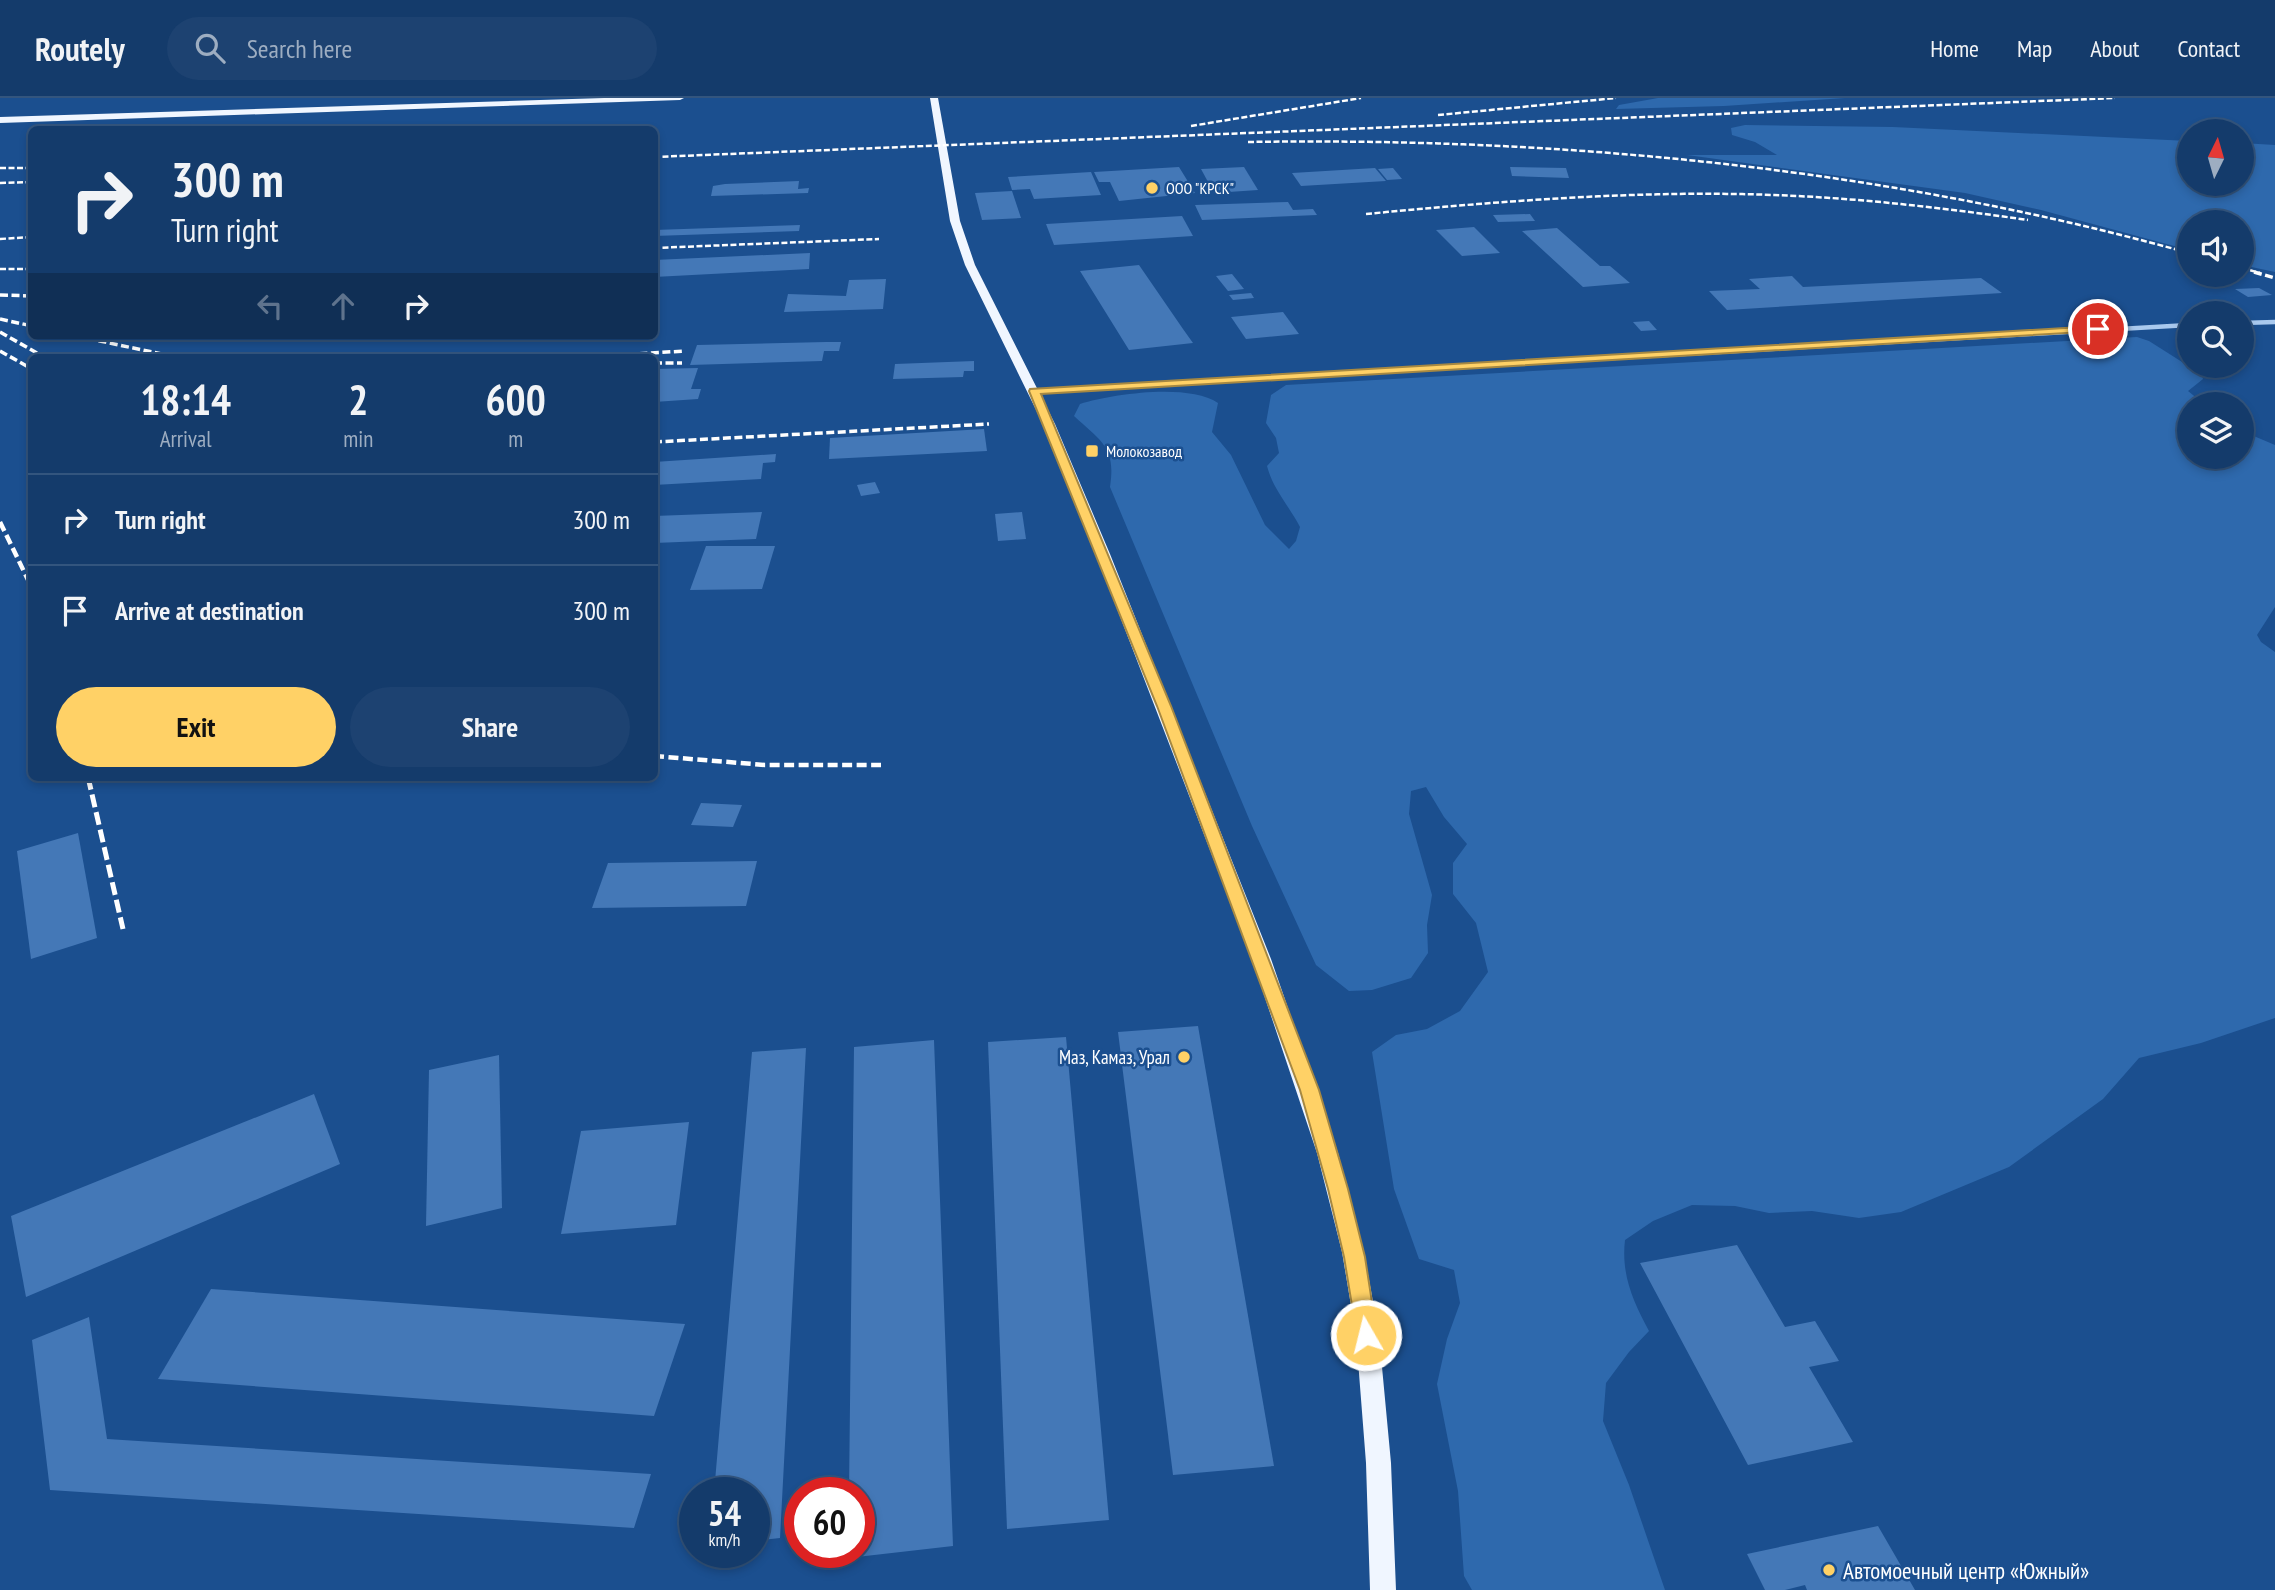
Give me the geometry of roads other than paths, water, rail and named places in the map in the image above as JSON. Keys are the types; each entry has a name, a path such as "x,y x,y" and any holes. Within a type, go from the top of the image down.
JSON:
{"main road":[{"path":"0,120 680,98"},
{"path":"934,98 949,194 961,243 972,273 1034,391 1164,706 1274,991 1309,1090 1338,1189 1354,1257 1366,1335 1377,1443 1383,1590"}],"street":[{"path":"2254,323 2275,322"},
{"path":"1034,391 2177,326"}],"railway":[{"path":"1191,126 1361,98"},
{"path":"1438,115 1616,98"},
{"path":"658,157 2115,98"},
{"path":"1248,142 1485,145 1723,164 1841,179 1958,199 2177,250"},
{"path":"0,168 28,168"},
{"path":"0,183 28,182"},
{"path":"1366,214 1570,198 1723,194 1870,201 2028,220"},
{"path":"0,239 28,237"},
{"path":"658,248 879,239"},
{"path":"0,269 28,269"},
{"path":"2254,271 2260,273"},
{"path":"2254,272 2275,278"},
{"path":"0,295 28,296"},
{"path":"0,319 28,325"},
{"path":"0,332 39,354"},
{"path":"95,340 162,354"},
{"path":"0,351 28,367"},
{"path":"634,354 685,351"},
{"path":"658,363 682,363"},
{"path":"658,442 989,424"},
{"path":"0,522 28,580"},
{"path":"658,756 765,765 881,765"},
{"path":"89,781 123,929"}],"place":[{"name":"ООО \"КРСК\"","path":"1152,188"},
{"name":"Молокозавод","path":"1092,451"},
{"name":"Маз, Камаз, Урал","path":"1184,1057"},
{"name":"Автомоечный центр «Южный»","path":"1829,1570"}]}
